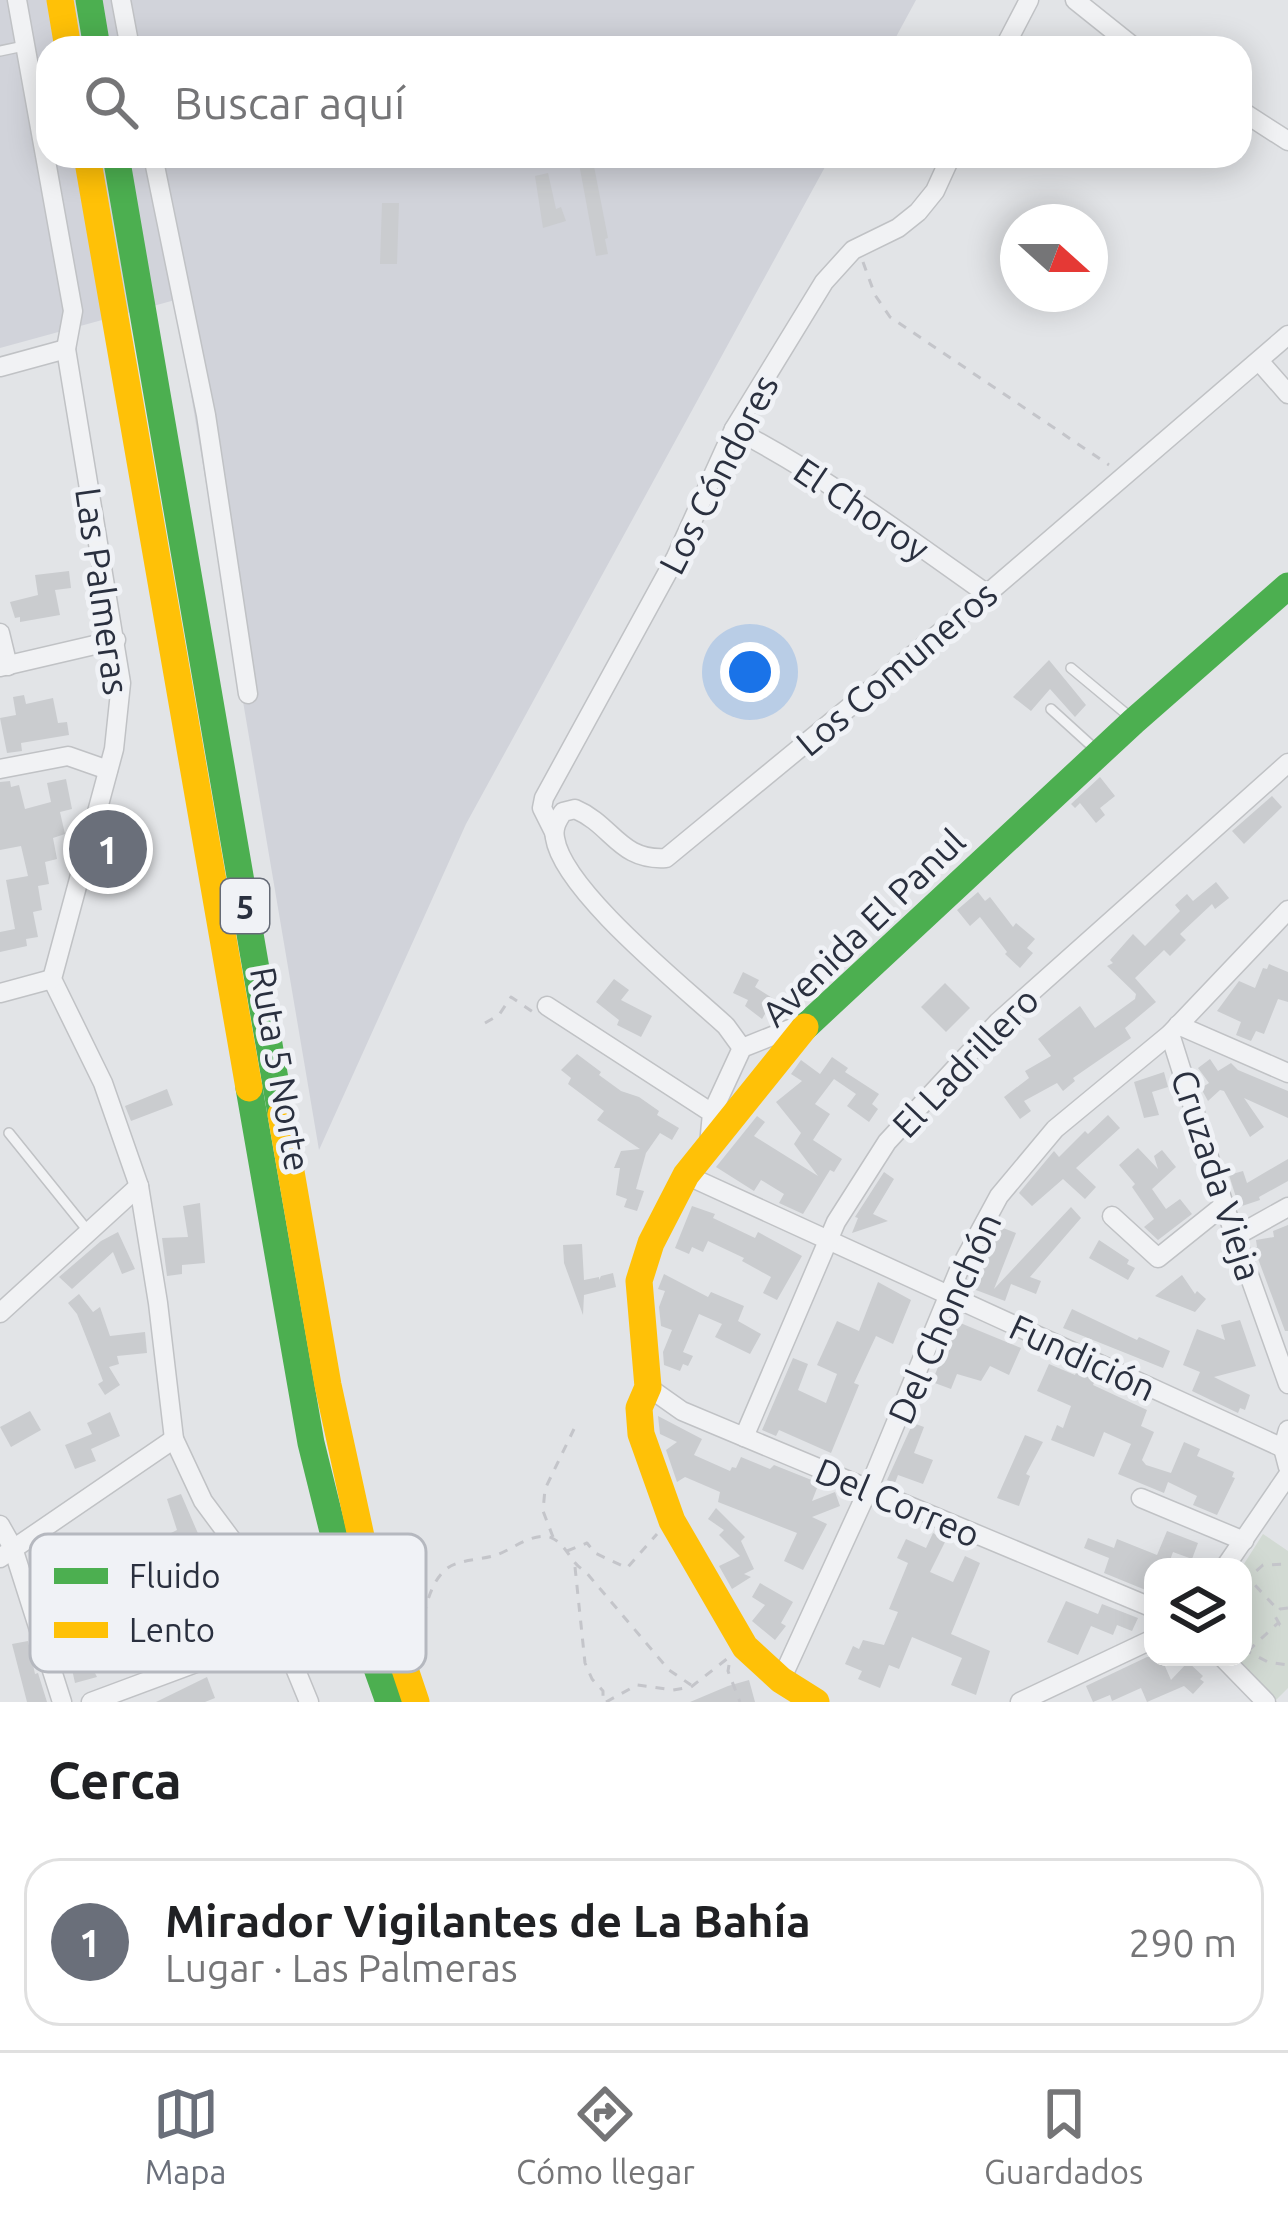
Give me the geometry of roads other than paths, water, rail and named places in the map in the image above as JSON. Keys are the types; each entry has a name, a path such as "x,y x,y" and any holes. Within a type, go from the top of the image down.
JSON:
{"main road":[{"path":"60,0 66,36"},
{"path":"89,0 96,36"},
{"name":"Ruta 5 Norte","path":"89,168 311,1443 334,1534"},
{"name":"Ruta 5 Norte","path":"118,168 328,1385 360,1534"},
{"name":"Avenida El Panul","path":"816,1702 781,1680 745,1646 672,1521 638,1418 648,1387 639,1281 651,1243 686,1175 810,1021 1134,721 1288,586"},
{"name":"Ruta 5 Norte","path":"378,1672 389,1702"},
{"name":"Ruta 5 Norte","path":"404,1672 416,1702"}],"street":[{"name":"Las Palmeras","path":"17,0 36,102"},
{"path":"121,0 128,36"},
{"path":"1010,36 1029,0"},
{"path":"1075,0 1120,36"},
{"path":"1252,118 1288,141"},
{"name":"Las Palmeras","path":"48,168 73,310 66,349 116,640 120,705 108,770 52,979"},
{"path":"155,168 206,415 248,694"},
{"name":"Los Cóndores","path":"554,832 542,808 544,798 676,557 734,429 840,261 918,212 945,168"},
{"name":"Los Comuneros","path":"554,832 563,812 575,808 643,860 665,858 987,594 1288,335"},
{"path":"0,367 66,349"},
{"path":"1260,362 1288,394"},
{"name":"El Choroy","path":"734,429 874,514 987,594"},
{"path":"0,633 4,666 116,640"},
{"path":"0,770 68,756 108,770"},
{"name":"El Ladrillero","path":"744,1437 828,1240 886,1142 998,1022 1288,763"},
{"path":"554,832 555,844 586,895 726,1026 742,1048"},
{"name":"Del Chonchón","path":"781,1680 984,1220 1035,1150 1174,1029 1288,910"},
{"path":"1267,932 1288,940"},
{"path":"0,992 52,979 103,1083 139,1186 174,1439 203,1501 228,1534"},
{"path":"547,1006 712,1113"},
{"path":"709,1147 712,1113 742,1048 810,1021"},
{"path":"1174,1029 1288,1072"},
{"name":"Cruzada Vieja","path":"1174,1029 1225,1205 1288,1384"},
{"name":"Fundición","path":"686,1175 1287,1455"},
{"path":"0,1313 139,1186"},
{"path":"1112,1216 1158,1258 1225,1205"},
{"path":"1236,1237 1288,1207"},
{"name":"Del Correo","path":"648,1387 673,1407 1144,1604"},
{"path":"35,1534 174,1439"},
{"path":"1232,1558 1287,1455"},
{"path":"1141,1498 1244,1541"},
{"path":"0,1525 30,1615"},
{"path":"1020,1702 1144,1643"},
{"path":"1231,1666 1266,1702"},
{"path":"51,1672 62,1702"},
{"path":"91,1702 171,1672"},
{"path":"298,1672 309,1702"}],"lane":[{"path":"0,51 26,46"},
{"path":"1071,668 1134,721"},
{"path":"1051,710 1100,752"},
{"path":"9,1133 88,1232"}],"place":[{"name":"Mirador Vigilantes de La Bahía","path":"108,849"}]}
